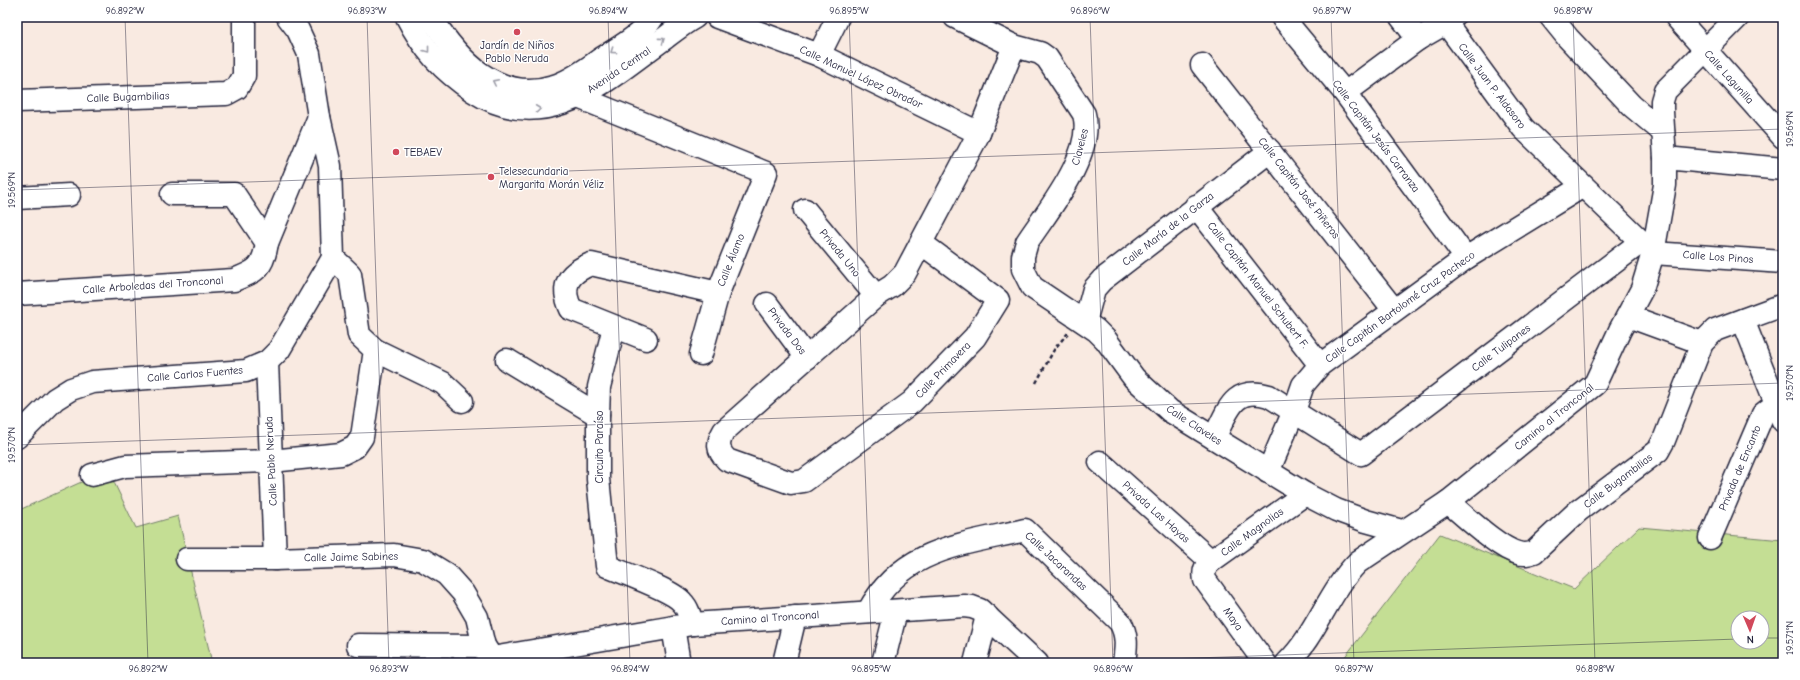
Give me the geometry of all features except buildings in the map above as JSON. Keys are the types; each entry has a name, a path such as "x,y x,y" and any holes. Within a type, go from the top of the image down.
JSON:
{"street":[{"name":"Calle Bugambilias","path":"17,101 226,94 238,88 244,76 244,17"},
{"path":"288,17 298,30 309,54 319,117 330,166 333,258 350,274 358,334 375,350 443,383 462,401"},
{"name":"Avenida Central","path":"407,17 426,49 444,69 486,99 509,106 532,110 553,107 578,97 601,84 695,17"},
{"name":"Avenida Central","path":"431,17 460,56 482,75 504,86 516,89 534,90 554,86 572,79 636,36 653,17"},
{"name":"Calle Manuel López Obrador","path":"717,17 819,55 979,133"},
{"path":"819,55 838,17"},
{"name":"Claveles","path":"955,17 1014,46 1040,53 1048,58 1084,114 1086,133 1077,166 1027,242 1023,256 1022,269"},
{"name":"Calle Capitán Jesús Carranza","path":"1282,17 1345,93 1466,258"},
{"path":"1401,17 1418,39"},
{"path":"1551,17 1568,38 1632,106 1663,132"},
{"name":"Calle Lagunilla","path":"1676,17 1783,137"},
{"name":"Camino al Tronconal","path":"1287,663 1308,637 1335,589 1347,573 1358,562 1402,531 1448,502 1595,384 1642,289 1647,248 1665,185 1662,101 1665,91 1738,17"},
{"name":"Calle Juan P. Aldasoro","path":"1345,93 1418,39 1449,20 1523,128 1647,248"},
{"path":"807,358 876,296 892,286 905,273 979,133 1014,46"},
{"name":"Calle Capitán José Piñeros","path":"1202,65 1394,310"},
{"name":"Calle Álamo","path":"578,97 766,173 718,293 591,264 577,269 567,281 566,298 571,309 614,327"},
{"name":"Calle Arboledas del Tronconal","path":"17,294 234,280 253,272 264,259 267,243 319,117"},
{"name":"Calle María de la Garza","path":"1085,322 1094,290 1102,280 1270,150"},
{"path":"1665,158 1783,169"},
{"name":"Calle Capitán Bartolomé Cruz Pacheco","path":"1268,472 1294,411 1303,385 1320,365 1466,258 1583,186"},
{"path":"172,194 234,194 267,243"},
{"path":"17,198 69,195"},
{"name":"Calle Capitán Manuel Schubert F.","path":"1196,206 1320,365"},
{"name":"Privada Uno","path":"805,210 876,296"},
{"name":"Calle Primavera","path":"807,358 724,431 719,447 721,454 727,460 791,483 804,481 912,402 975,337 998,300 921,243"},
{"name":"Calle Los Pinos","path":"1647,248 1783,262"},
{"name":"Calle Tulipanes","path":"1294,411 1361,454 1647,248"},
{"name":"Calle Carlos Fuentes","path":"17,436 55,399 71,389 92,382 246,371 267,362 279,350 333,258"},
{"name":"Calle Claveles","path":"1022,269 1032,287 1085,322 1106,340 1134,378 1149,394 1170,411 1305,494 1336,510 1366,521 1402,531"},
{"path":"701,354 718,293"},
{"name":"Privada Dos","path":"767,304 807,358"},
{"path":"1628,316 1702,343 1715,330 1783,305"},
{"path":"1743,320 1781,410"},
{"path":"614,327 646,339"},
{"name":"Circuito Paraíso","path":"614,327 599,387 598,415 598,479 607,566 670,593 681,600 688,609 683,626"},
{"name":"Calle Bugambilias","path":"1448,502 1503,547 1518,553 1526,554 1534,552 1578,511 1658,451 1664,440 1702,343"},
{"path":"92,475 124,466 271,461 340,454 355,447 362,437 375,350"},
{"path":"507,360 598,415"},
{"name":"Calle Pablo Neruda","path":"267,362 275,559"},
{"path":"1214,438 1232,403 1239,396 1248,392 1258,392 1269,396 1294,411"},
{"name":"Privada de Encanto","path":"1710,538 1763,414 1781,410"},
{"name":"Privada Las Hayas","path":"1100,462 1208,567"},
{"name":"Calle Magnolias","path":"1208,567 1305,494"},
{"name":"Calle Jacarandas","path":"868,612 877,596 889,581 905,568 924,557 950,548 1025,530 1120,622 1125,630 1127,639 1124,663"},
{"name":"Calle Jaime Sabines","path":"187,559 275,559 394,555 423,560 446,574 463,593 477,617 487,655"},
{"name":"Maya","path":"1208,567 1205,580 1265,663"},
{"name":"Camino al Tronconal","path":"358,645 487,655 683,626 968,606 980,610 1037,663"},
{"path":"882,663 896,611"},
{"path":"976,663 987,616"},
{"path":"784,663 795,617"},
{"path":"679,663 683,626"}],"path":[{"path":"1036,383 1055,348 1064,335 1085,322"}],"green space":[{"path":"108,470 136,528 178,516 212,663 17,663 17,511"},
{"path":"1639,527 1783,540 1783,663 1340,663 1440,534 1574,589"}],"place":[{"name":"Jardín de Niños Pablo Neruda","path":"517,32"},
{"name":"TEBAEV","path":"396,152"},
{"name":"Telesecundaria Margarita Morán Véliz","path":"491,177"}]}
